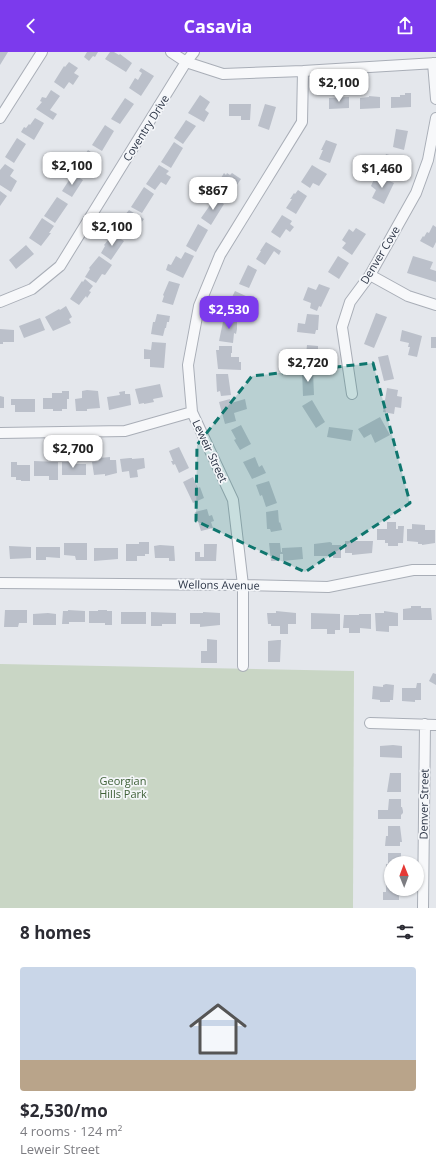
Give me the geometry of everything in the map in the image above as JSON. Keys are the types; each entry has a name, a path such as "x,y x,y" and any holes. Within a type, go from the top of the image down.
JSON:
{"street":[{"path":"0,118 42,52"},
{"path":"171,52 186,62 223,74 435,63 436,99"},
{"name":"Coventry Drive","path":"0,302 32,289 60,266 186,62 194,52"},
{"name":"Leweir Street","path":"243,666 243,585 233,500 192,412 188,364 198,306 220,255 302,122 303,71"},
{"name":"Denver Cove","path":"352,394 342,327 350,302 370,274 432,161 436,118"},
{"path":"370,274 408,296 436,305"},
{"path":"0,433 125,431 192,412"},
{"name":"Wellons Avenue","path":"0,583 328,587 413,570 436,570"},
{"path":"370,723 436,725"},
{"name":"Denver Street","path":"423,908 425,724"}],"highlighted area":[{"path":"373,363 410,503 305,572 196,521 197,445 252,376"}],"green space":[{"name":"Georgian Hills Park","path":"0,664 354,671 353,908 0,908"}],"building":[{"path":"0,52 8,52 0,65"},
{"path":"87,52 98,52 95,57 93,56 89,61 84,57"},
{"path":"110,52 120,54 132,63 126,72 105,59"},
{"path":"69,62 78,68 74,73 79,76 73,85 69,82 64,89 54,82 64,66 65,67"},
{"path":"141,68 154,76 141,96 129,88 135,78 138,80 142,73 139,71"},
{"path":"51,90 60,96 50,110 57,114 53,120 36,109 42,102 40,101 42,97 46,98"},
{"path":"405,93 411,93 411,107 391,108 391,97 400,97 400,95 405,95"},
{"path":"200,95 210,102 205,110 209,113 204,122 188,113"},
{"path":"369,96 380,97 380,108 360,109 360,98"},
{"path":"349,97 349,108 329,109 329,98"},
{"path":"125,98 134,104 120,124 111,119"},
{"path":"229,104 251,104 250,120 241,120 241,116 229,116"},
{"path":"265,104 276,107 269,130 258,126"},
{"path":"35,118 44,123 34,140 21,132 24,127 26,128 29,124 30,125"},
{"path":"186,120 196,126 183,144 174,138"},
{"path":"105,125 114,131 102,151 92,145"},
{"path":"396,129 408,131 404,150 393,147"},
{"path":"17,138 26,144 14,163 5,157"},
{"path":"326,140 337,144 330,163 319,159 323,150 321,150"},
{"path":"174,142 183,148 171,168 161,162"},
{"path":"88,150 98,157 93,164 94,165 84,177 74,171"},
{"path":"386,154 396,157 397,155 403,157 399,167 394,166 391,174 380,171"},
{"path":"5,164 14,170 10,176 17,181 11,192 0,185 0,170"},
{"path":"159,165 169,171 166,174 171,177 166,185 161,182 155,190 146,184"},
{"path":"312,165 327,174 319,186 313,183 310,188 301,182"},
{"path":"224,173 226,175 227,173 230,175 232,173 241,179 227,199 218,193 220,191 215,188"},
{"path":"73,174 83,180 72,197 62,191"},
{"path":"376,175 394,183 384,204 372,198 376,190 371,186"},
{"path":"144,187 154,194 142,213 131,207"},
{"path":"298,190 307,196 296,214 286,208 294,193 295,194"},
{"path":"0,191 7,196 0,206"},
{"path":"57,197 68,204 55,223 44,216"},
{"path":"215,198 224,204 211,225 201,218"},
{"path":"129,210 144,219 137,229 134,226 127,237 111,227 116,220 119,222"},
{"path":"282,215 292,221 290,224 294,227 290,232 286,229 280,238 271,232"},
{"path":"42,218 54,226 49,233 51,233 41,246 29,238"},
{"path":"198,224 208,230 196,252 186,246"},
{"path":"433,225 436,227 436,242 433,248 420,241 427,232 429,233"},
{"path":"356,228 366,234 352,255 342,248 346,243 342,240 349,229 353,232"},
{"path":"113,234 124,241 111,260 101,253 105,246 104,245"},
{"path":"266,242 281,251 279,255 274,251 265,265 256,259"},
{"path":"26,245 34,254 16,269 9,260"},
{"path":"185,252 194,256 183,278 166,270 168,264 171,265 176,256 181,259"},
{"path":"99,256 112,265 105,275 102,274 96,283 85,277 90,269 89,268"},
{"path":"338,256 349,263 339,279 328,272"},
{"path":"413,256 433,262 430,269 436,271 436,282 407,273"},
{"path":"248,265 257,270 249,288 239,284"},
{"path":"85,279 93,286 89,291 91,292 87,298 86,296 79,305 70,299"},
{"path":"169,281 180,284 173,305 162,302 163,295"},
{"path":"319,284 330,288 321,307 319,306 317,311 310,308 311,303 303,300 308,287 316,290"},
{"path":"235,291 248,297 246,307 240,306 237,314 227,311"},
{"path":"66,306 72,317 69,319 71,323 53,331 45,317"},
{"path":"376,313 387,317 374,348 364,344"},
{"path":"157,314 170,316 163,336 151,334 153,322 155,322"},
{"path":"307,314 319,315 318,330 316,330 315,334 297,332 298,323 305,324"},
{"path":"224,317 237,319 237,329 236,334 234,333 233,343 219,341"},
{"path":"40,318 45,330 24,338 19,326"},
{"path":"0,329 14,330 14,342 3,342 3,344 0,344"},
{"path":"402,330 422,336 417,357 408,355 410,347 408,347 409,343 400,341"},
{"path":"431,337 436,337 436,348 431,348"},
{"path":"152,342 166,343 164,368 150,367 150,359 144,359 144,349 151,350"},
{"path":"307,345 318,346 318,366 305,365"},
{"path":"219,346 232,346 231,357 239,357 239,362 241,362 241,370 218,369 216,350 219,350"},
{"path":"388,355 394,379 384,381 378,357"},
{"path":"302,371 313,371 314,395 303,396"},
{"path":"216,374 228,374 231,395 221,396 220,391 217,392"},
{"path":"160,384 163,397 153,399 154,402 139,404 135,389"},
{"path":"387,388 398,390 397,396 402,397 401,408 395,407 394,414 383,412"},
{"path":"62,391 69,391 67,409 62,409 62,411 53,411 53,409 43,409 43,398 52,398 52,393 62,393"},
{"path":"82,391 98,391 100,408 87,409 87,411 76,411 75,399 82,398"},
{"path":"125,391 125,394 130,394 131,405 109,410 107,397 120,395 119,392"},
{"path":"0,396 4,397 4,408 0,408"},
{"path":"11,399 35,399 35,412 15,412 15,405 11,405"},
{"path":"230,399 231,403 245,399 247,409 234,413 236,421 225,424 219,402"},
{"path":"312,400 325,422 316,428 302,406"},
{"path":"380,417 390,435 375,443 371,434 364,438 358,429"},
{"path":"241,425 251,444 240,450 234,440 236,439 231,430"},
{"path":"329,427 353,430 351,441 327,437"},
{"path":"179,447 189,468 179,473 175,464 173,465 171,461 173,461 169,451"},
{"path":"110,457 110,460 116,460 117,473 105,476 105,474 94,475 92,462 99,461 99,458"},
{"path":"255,457 259,467 262,465 266,473 252,479 243,462"},
{"path":"144,458 145,468 137,470 138,477 130,478 129,471 122,472 120,459"},
{"path":"34,461 58,462 58,480 49,480 49,476 34,476"},
{"path":"11,462 17,462 17,465 30,465 30,481 16,480 16,477 11,477"},
{"path":"62,462 86,464 86,475 62,475"},
{"path":"193,477 198,488 200,487 204,498 193,503 183,482"},
{"path":"269,481 277,503 266,507 262,495 260,496 256,485"},
{"path":"207,509 209,516 212,515 214,521 211,522 213,528 201,531 195,512"},
{"path":"278,510 279,523 280,522 282,530 271,532 270,529 267,529 266,512"},
{"path":"387,522 396,522 396,529 398,529 398,526 404,526 403,543 398,543 398,546 388,546 388,543 385,543 385,540 377,540 377,529 387,529"},
{"path":"412,524 425,525 425,530 435,530 435,543 422,545 418,544 418,542 407,541 407,529 412,529"},
{"path":"345,541 373,541 372,553 352,555 352,553 345,553"},
{"path":"139,542 149,542 149,554 145,554 145,556 137,556 137,561 126,561 126,544 139,544"},
{"path":"330,542 332,545 341,545 341,558 333,558 333,556 314,556 314,544"},
{"path":"64,543 87,543 87,560 76,560 75,556 64,555"},
{"path":"269,543 280,543 281,552 282,548 302,547 303,559 283,561 283,554 280,554 280,561 271,561"},
{"path":"204,544 217,544 216,561 195,561 195,552 200,552 200,557 204,557"},
{"path":"9,546 31,547 31,558 10,559"},
{"path":"154,546 174,546 175,561 169,561 169,558 155,558"},
{"path":"36,547 60,547 60,558 46,557 46,560 36,560"},
{"path":"94,548 118,548 118,559 94,561"},
{"path":"411,606 431,608 432,620 403,620 403,609 411,608"},
{"path":"5,610 27,610 27,623 19,623 18,627 4,627"},
{"path":"63,611 85,611 85,622 69,622 69,624 62,624"},
{"path":"89,611 112,611 112,625 105,625 105,623 89,623"},
{"path":"276,611 296,613 296,624 288,624 288,634 280,634 280,626 271,626 271,624 268,624 267,613 276,613"},
{"path":"384,611 398,613 398,626 389,626 389,632 376,631 375,613 384,613"},
{"path":"121,612 146,612 146,624 121,624"},
{"path":"151,612 176,613 176,624 151,626"},
{"path":"190,613 220,613 220,625 200,627 200,624 190,624"},
{"path":"311,613 340,614 340,630 335,630 335,634 327,634 327,629 311,629"},
{"path":"33,614 56,614 56,625 33,625"},
{"path":"371,614 371,629 360,628 360,633 349,633 349,628 343,628 344,615"},
{"path":"207,639 217,640 217,663 201,663 201,651 207,651"},
{"path":"281,640 280,662 268,662 268,641"},
{"path":"433,673 436,674 436,685 429,681"},
{"path":"417,683 421,683 421,700 415,700 415,702 402,701 402,688 416,688"},
{"path":"383,685 394,685 393,700 390,700 390,702 380,702 380,700 372,699 373,686 383,687"},
{"path":"380,746 402,746 402,758 380,757"},
{"path":"390,773 401,773 401,792 387,792"},
{"path":"389,799 401,799 403,813 401,815 401,819 378,819 378,810 388,810"},
{"path":"388,826 400,826 402,842 400,842 400,846 385,846 386,836 388,836"},
{"path":"388,853 401,853 401,856 388,856"},
{"path":"383,892 384,896 399,896 399,900 383,900"}]}
